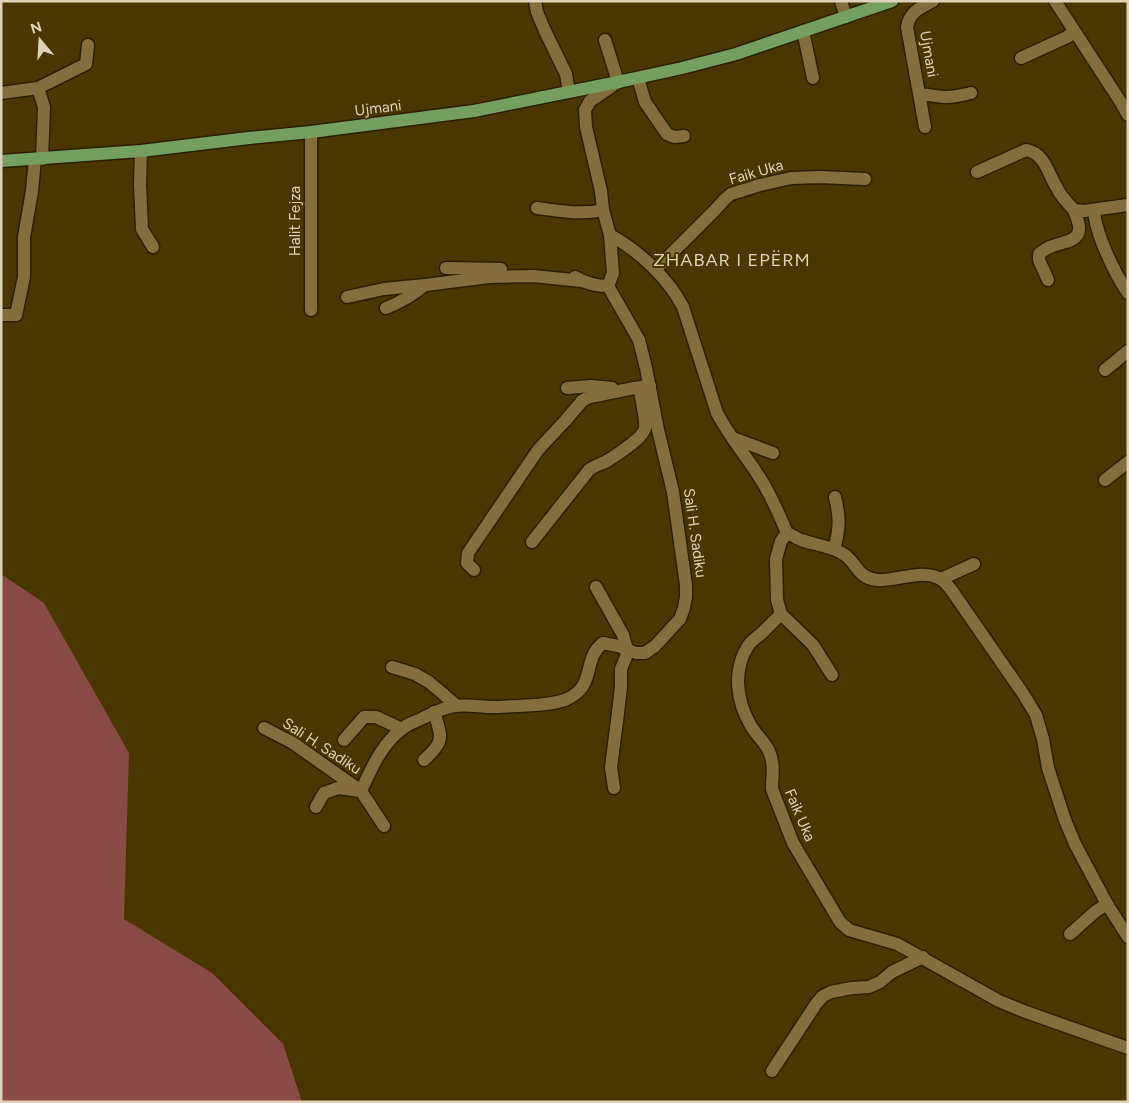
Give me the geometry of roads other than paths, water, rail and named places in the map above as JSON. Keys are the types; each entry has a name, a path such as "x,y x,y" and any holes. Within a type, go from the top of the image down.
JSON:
{"main road":[{"name":"Ujmani","path":"1,161 141,151 474,111 638,78 736,54 892,1"}],"street":[{"path":"535,1 537,12 545,31 566,74 568,92"},
{"path":"841,1 846,17"},
{"name":"Ujmani","path":"925,127 907,27 911,15 915,11 933,1"},
{"path":"1054,1 1111,86 1128,115"},
{"path":"803,31 814,78"},
{"path":"1021,58 1074,32"},
{"path":"347,297 384,289 474,278 533,276 582,281 608,286 613,273 610,235 586,127 585,110 590,101 618,82 605,40"},
{"path":"3,94 38,88 86,64 88,45"},
{"path":"638,78 645,102 668,134 674,138 684,136"},
{"path":"1,315 16,315 24,277 24,237 38,159 44,107 38,88"},
{"name":"Ujmani","path":"920,95 945,97 971,93"},
{"name":"Halit Fejza","path":"311,132 311,310"},
{"path":"977,172 1026,150 1031,150 1042,158 1056,188 1074,210 1079,230 1077,236 1071,240 1051,246 1039,254 1039,260 1048,280"},
{"path":"141,151 142,229 152,247"},
{"name":"Faik Uka","path":"656,269 731,194 791,178 865,179"},
{"path":"1074,210 1084,212 1128,205"},
{"path":"536,208 556,211 591,212 603,210"},
{"path":"1094,210 1094,220 1115,273 1128,293"},
{"path":"610,235 656,269 683,306 717,413 765,486 778,509 787,533 800,540 834,549 846,555 866,577 883,580 928,575 941,579 950,588 1036,715 1043,739 1048,768 1065,820 1075,844 1128,937"},
{"path":"446,268 538,268 572,275 582,281"},
{"path":"386,308 415,294 425,285"},
{"name":"Sali H. Sadiku","path":"532,542 589,470 594,465 610,460 642,435 645,428 642,399 645,387 639,340 608,286"},
{"path":"1105,370 1128,351"},
{"path":"567,388 591,386 619,391"},
{"path":"474,570 467,563 468,553 538,450 582,401 587,398 645,387"},
{"name":"Sali H. Sadiku","path":"361,791 374,762 389,741 402,729 434,712 456,705 495,707 542,705 564,700 582,688 587,678 592,656 596,649 603,644 611,644 636,653 644,652 655,646 680,619 684,608 686,585 673,492 652,399 645,387"},
{"path":"733,438 773,453"},
{"path":"1105,480 1128,462"},
{"path":"834,549 839,531 839,513 835,497"},
{"path":"787,533 781,541 776,559 777,600 781,614 812,645 832,675"},
{"path":"941,579 974,564"},
{"path":"596,587 623,635 627,650 621,668 621,686 611,767 614,788"},
{"name":"Faik Uka","path":"781,614 749,644 742,658 738,673 740,703 752,728 769,753 774,772 772,789 793,843 840,922 848,930 897,944 999,1001 1128,1048"},
{"path":"392,667 415,674 429,682 456,705"},
{"path":"424,760 436,749 441,735 434,712"},
{"name":"Sali H. Sadiku","path":"344,740 364,718 376,717 402,729"},
{"name":"Sali H. Sadiku","path":"264,728 293,743 361,791 384,826"},
{"name":"Sali H. Sadiku","path":"316,807 324,794 338,788 361,791"},
{"path":"1070,934 1096,911 1108,904"},
{"path":"772,1071 823,996 845,989 869,987 880,982 892,972 922,957"}],"district":[{"name":"ZHABAR I EPËRM","path":"732,260"}]}
